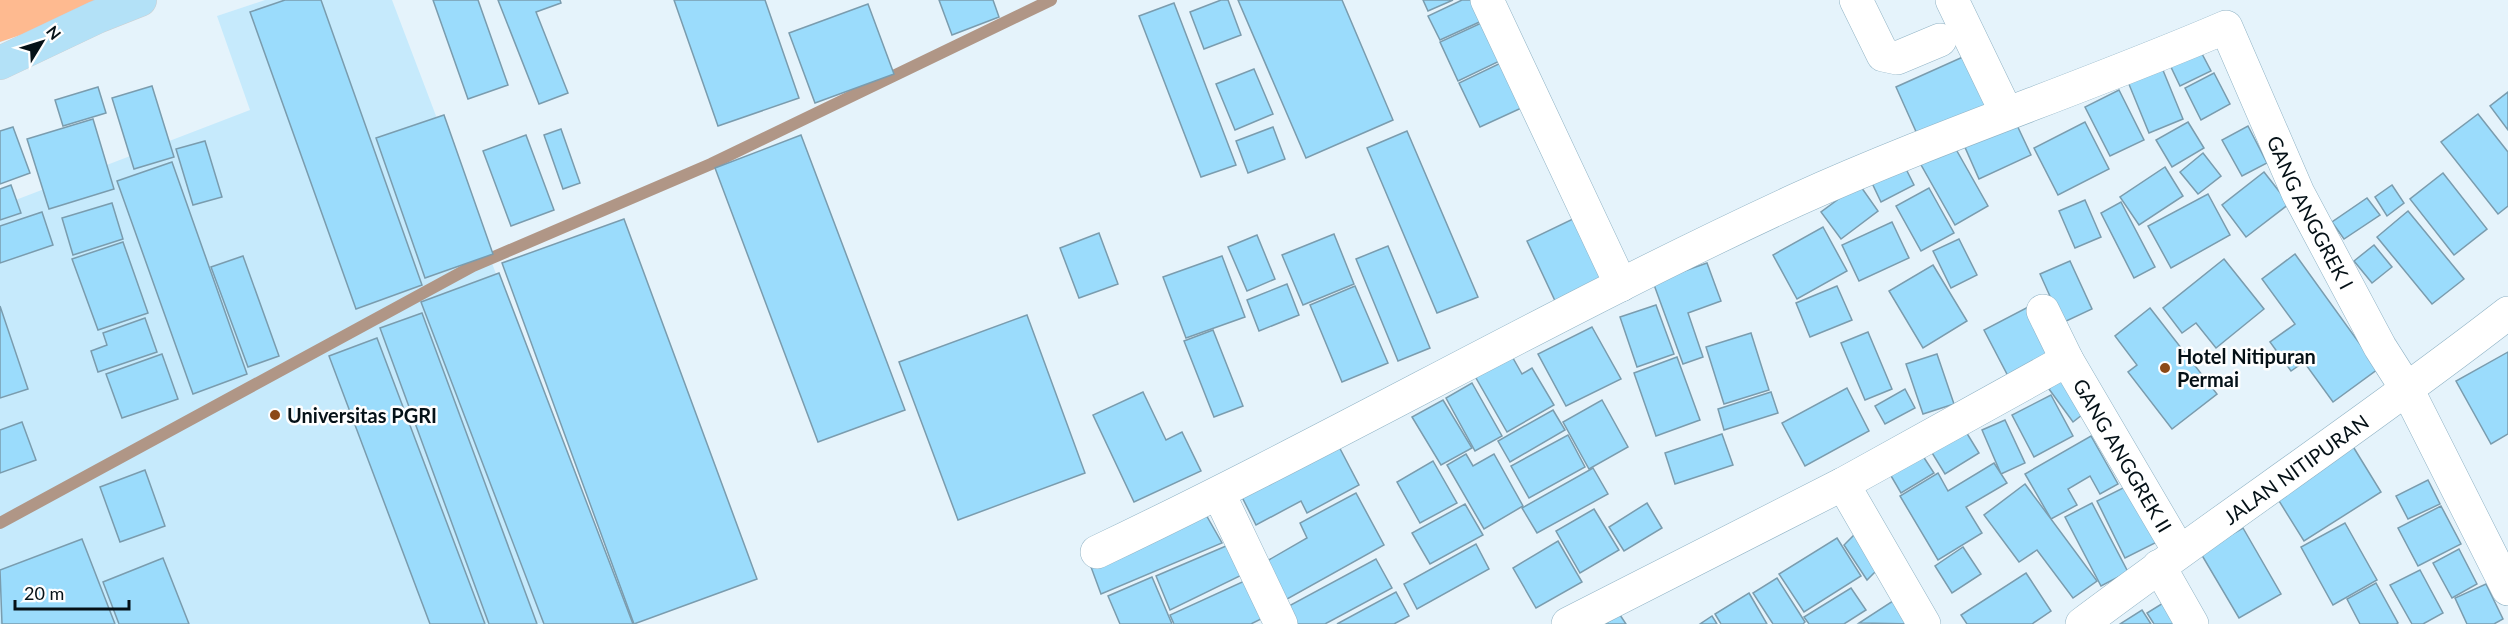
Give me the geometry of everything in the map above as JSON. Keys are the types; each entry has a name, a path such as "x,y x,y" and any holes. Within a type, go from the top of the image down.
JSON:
{"main road":[{"path":"0,63 97,17 140,0"}],"street":[{"path":"1487,0 1621,285"},
{"path":"1856,0 1883,55 1897,58 1940,40"},
{"path":"1098,552 1219,494 1547,320 1797,199 2006,112 1952,0"},
{"name":"GANG ANGGREK I","path":"2006,112 2226,27 2298,193 2380,346 2408,391 2508,589"},
{"name":"GANG ANGGREK II","path":"2043,311 2169,559 2192,624"},
{"name":"JALAN NITIPURAN","path":"2082,624 2169,559 2408,391 2508,313"},
{"path":"1568,624 1843,484 2067,360"},
{"path":"1843,484 1924,624"},
{"path":"1219,494 1281,624"}],"shaded area":[{"path":"0,0 123,0 0,42"},
{"name":"Universitas PGRI","path":"265,0 392,0 629,624 0,624 0,206 250,110 217,16"}],"building":[{"path":"285,0 321,0 422,285 356,309 250,12"},
{"path":"433,0 478,0 508,85 468,99"},
{"path":"498,0 560,0 561,3 536,12 568,93 539,104"},
{"path":"674,0 765,0 799,98 718,126"},
{"path":"939,0 993,0 999,17 952,35"},
{"path":"1221,0 1228,0 1241,35 1204,49 1190,12"},
{"path":"1238,0 1342,0 1393,120 1306,158"},
{"path":"1423,0 1453,0 1428,11"},
{"path":"1462,0 1478,0 1486,19 1440,40 1428,16"},
{"path":"1174,3 1236,165 1201,177 1139,16"},
{"path":"868,4 894,74 815,103 789,33"},
{"path":"1490,19 1508,57 1458,81 1440,42"},
{"path":"2200,50 2211,71 2180,86 2170,65"},
{"path":"1965,56 1987,106 1918,136 1896,87"},
{"path":"1509,59 1530,104 1480,127 1459,83"},
{"path":"2160,63 2183,119 2149,133 2126,77"},
{"path":"1254,69 1273,114 1235,130 1216,84"},
{"path":"2214,73 2230,104 2201,120 2185,88"},
{"path":"152,86 174,157 134,169 112,98"},
{"path":"98,87 106,113 63,126 55,100"},
{"path":"2119,90 2144,140 2110,156 2085,107"},
{"path":"2508,92 2508,130 2490,106"},
{"path":"2478,114 2508,152 2508,206 2498,214 2441,142"},
{"path":"444,115 493,254 425,278 376,138"},
{"path":"93,119 114,189 49,209 27,139"},
{"path":"2015,121 2031,155 1979,179 1964,145"},
{"path":"2085,122 2109,169 2058,195 2034,148"},
{"path":"2188,122 2204,148 2172,167 2156,140"},
{"path":"2248,126 2267,163 2242,176 2222,140"},
{"path":"13,127 30,173 0,184 0,131"},
{"path":"1273,127 1285,159 1248,173 1236,141"},
{"path":"561,129 580,183 563,189 544,135"},
{"path":"1407,131 1478,297 1437,313 1367,148"},
{"path":"526,135 554,210 511,226 483,151"},
{"path":"801,135 905,410 818,442 715,168"},
{"path":"205,141 222,197 193,205 176,149"},
{"path":"1953,144 1988,206 1955,225 1920,163"},
{"path":"2203,153 2221,176 2198,194 2180,172"},
{"path":"172,162 247,374 193,394 117,181"},
{"path":"1905,167 1914,185 1881,202 1872,183"},
{"path":"2165,167 2183,196 2139,225 2120,197"},
{"path":"2264,172 2289,204 2246,237 2222,205"},
{"path":"2443,173 2487,229 2454,255 2410,199"},
{"path":"1859,184 1878,211 1841,239 1821,212"},
{"path":"11,185 21,213 0,220 0,189"},
{"path":"2392,185 2404,203 2387,216 2375,197"},
{"path":"1929,188 1954,233 1921,251 1896,206"},
{"path":"2208,194 2230,235 2171,268 2148,226"},
{"path":"2367,198 2380,215 2344,239 2332,222"},
{"path":"2085,200 2101,237 2075,248 2059,211"},
{"path":"2121,202 2155,267 2134,278 2101,213"},
{"path":"112,203 123,239 73,255 62,218"},
{"path":"2408,211 2464,279 2432,304 2377,237"},
{"path":"42,212 53,245 0,263 0,226"},
{"path":"1575,218 1605,282 1557,305 1527,241"},
{"path":"624,219 757,579 634,624 502,263"},
{"path":"1892,222 1909,258 1859,281 1842,245"},
{"path":"1823,227 1847,271 1797,299 1773,255"},
{"path":"1099,233 1118,284 1079,298 1060,248"},
{"path":"1334,234 1354,284 1303,305 1282,255"},
{"path":"1257,235 1275,279 1247,291 1228,247"},
{"path":"1959,239 1977,275 1951,288 1933,251"},
{"path":"123,242 148,313 98,330 72,259"},
{"path":"2374,245 2392,267 2372,283 2354,261"},
{"path":"1388,246 1430,348 1398,361 1356,259"},
{"path":"2295,254 2378,369 2333,402 2304,362 2291,371 2270,342 2295,324 2262,279"},
{"path":"243,256 279,356 248,367 211,267"},
{"path":"1222,256 1245,317 1186,338 1163,277"},
{"path":"2224,259 2264,309 2216,348 2196,323 2182,333 2163,308"},
{"path":"2070,261 2092,309 2062,323 2040,274"},
{"path":"1707,263 1721,301 1688,313 1703,357 1683,364 1653,282"},
{"path":"1933,265 1967,321 1923,348 1889,291"},
{"path":"499,273 633,624 544,624 421,302"},
{"path":"1287,284 1299,315 1259,331 1247,300"},
{"path":"1355,286 1388,363 1342,382 1310,305"},
{"path":"1837,286 1852,320 1810,337 1796,303"},
{"path":"1656,305 1674,354 1637,367 1620,317"},
{"path":"2032,305 2056,352 2008,376 1984,330"},
{"path":"0,306 28,389 0,398"},
{"name":"Hotel Nitipuran Permai","path":"2150,308 2217,394 2172,429 2128,372 2137,365 2115,336"},
{"path":"422,313 537,624 489,624 380,328"},
{"path":"1027,315 1085,473 958,520 899,362"},
{"path":"145,318 157,352 98,372 91,351 107,345 103,333"},
{"path":"1592,327 1621,379 1566,406 1538,354"},
{"path":"1213,330 1243,406 1214,417 1184,341"},
{"path":"1868,332 1892,389 1865,400 1841,343"},
{"path":"1751,333 1769,390 1724,404 1706,347"},
{"path":"377,338 485,624 430,624 329,356"},
{"path":"1509,351 1522,374 1532,368 1554,405 1507,432 1472,371"},
{"path":"2508,352 2508,434 2491,444 2456,381"},
{"path":"162,354 178,399 122,418 106,374"},
{"path":"1937,354 1954,404 1923,414 1906,364"},
{"path":"1677,357 1700,420 1656,436 1634,373"},
{"path":"2067,373 2092,407 2073,422 2049,389"},
{"path":"1472,383 1502,436 1475,451 1446,398"},
{"path":"1847,388 1869,431 1805,466 1782,423"},
{"path":"1905,389 1915,408 1885,424 1875,406"},
{"path":"1143,392 1166,440 1182,432 1201,471 1134,502 1093,415"},
{"path":"1771,392 1778,413 1724,430 1718,409"},
{"path":"2051,395 2073,436 2034,457 2012,415"},
{"path":"1443,400 1472,448 1441,465 1412,417"},
{"path":"1602,400 1628,447 1589,469 1563,422"},
{"path":"1553,410 1565,430 1510,462 1498,441"},
{"path":"2005,420 2025,463 2001,474 1982,430"},
{"path":"22,422 36,460 0,473 0,430"},
{"path":"1960,422 1979,453 1945,474 1926,443"},
{"path":"1722,434 1733,465 1675,484 1665,453"},
{"path":"1568,435 1585,467 1529,498 1511,466"},
{"path":"2091,436 2118,484 2100,494 2090,476 2068,489 2077,505 2051,519 2025,474"},
{"path":"2349,440 2381,492 2304,541 2271,488"},
{"path":"1336,441 1359,485 1307,513 1301,501 1256,525 1240,493"},
{"path":"1919,450 1934,473 1901,493 1887,469"},
{"path":"1466,454 1473,466 1494,454 1523,506 1484,529 1447,465"},
{"path":"1433,461 1457,503 1420,523 1397,482"},
{"path":"1994,463 2007,483 1966,507 1982,533 1938,560 1900,496 1938,473 1948,491"},
{"path":"1593,468 1608,494 1537,533 1522,508"},
{"path":"145,470 165,526 120,542 100,487"},
{"path":"2428,480 2440,504 2408,519 2396,496"},
{"path":"2025,484 2097,581 2073,598 2037,550 2019,562 1984,515"},
{"path":"2129,485 2157,542 2125,558 2097,501"},
{"path":"1356,493 1384,545 1280,603 1260,565 1307,538 1300,523"},
{"path":"1647,503 1662,528 1624,551 1609,527"},
{"path":"2092,503 2128,572 2101,586 2065,517"},
{"path":"1465,504 1483,535 1430,564 1412,533"},
{"path":"2441,506 2461,544 2418,566 2398,528"},
{"path":"1594,509 1619,550 1580,573 1556,531"},
{"path":"1205,513 1222,543 1101,594 1091,567"},
{"path":"2345,523 2377,580 2333,605 2301,547"},
{"path":"2243,528 2281,594 2239,618 2200,552"},
{"path":"1859,530 1882,565 1867,580 1844,545"},
{"path":"1837,538 1861,576 1804,612 1779,574"},
{"path":"82,539 115,624 2,624 0,570"},
{"path":"1558,541 1582,582 1536,608 1513,568"},
{"path":"1233,543 1246,573 1170,610 1156,576"},
{"path":"1476,544 1489,569 1417,609 1404,584"},
{"path":"1963,547 1981,574 1952,593 1935,566"},
{"path":"2459,549 2477,584 2452,598 2433,563"},
{"path":"163,558 189,624 119,624 103,582"},
{"path":"1376,559 1392,588 1325,624 1296,624 1287,607"},
{"path":"2420,570 2443,613 2423,624 2412,624 2390,585"},
{"path":"2026,573 2051,611 2032,624 1967,624 1961,615"},
{"path":"1152,577 1172,624 1120,624 1108,596"},
{"path":"1251,578 1267,616 1251,624 1174,624 1170,615"},
{"path":"1777,578 1805,622 1803,624 1773,624 1753,593"},
{"path":"2376,583 2398,623 2360,624 2347,599"},
{"path":"2486,584 2503,619 2494,624 2467,624 2455,598"},
{"path":"1851,588 1866,610 1844,624 1809,624 1804,617"},
{"path":"1396,592 1409,616 1394,624 1337,624"},
{"path":"1749,593 1767,624 1721,624 1715,614"},
{"path":"1899,597 1917,624 1859,623"},
{"path":"2168,600 2184,624 2154,624 2147,613"},
{"path":"2142,610 2151,624 2120,624"},
{"path":"1620,615 1626,624 1604,624"},
{"path":"1712,616 1717,624 1700,624"}],"waterway":[{"path":"0,523 473,266 711,164 1051,0"}],"place":[{"name":"Hotel Nitipuran Permai","path":"2165,368"},
{"name":"Universitas PGRI","path":"275,415"}]}
